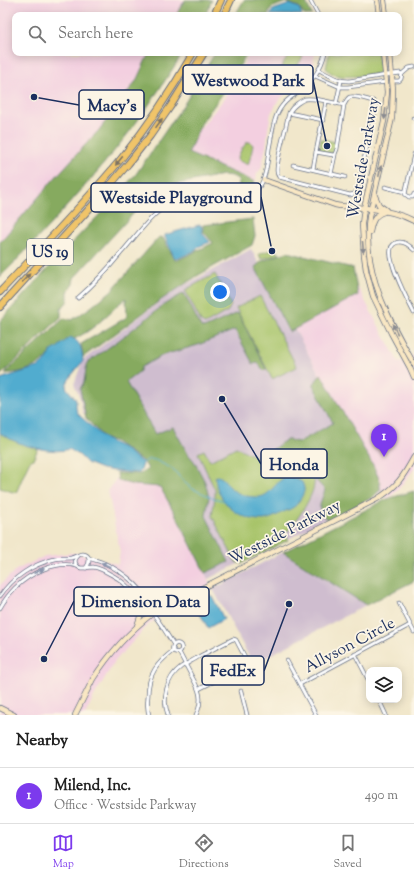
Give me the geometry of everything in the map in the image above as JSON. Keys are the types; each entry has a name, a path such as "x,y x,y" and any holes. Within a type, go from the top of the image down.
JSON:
{"highway":[{"path":"215,12 221,0"},
{"path":"225,12 231,0"},
{"name":"US 19","path":"0,292 95,189 121,158 162,102 191,56"},
{"name":"US 19","path":"0,306 95,203 128,164 170,108 202,56"}],"main road":[{"path":"377,0 379,12"},
{"path":"384,0 386,12"},
{"name":"Westside Parkway","path":"383,56 387,98 384,121 364,208 362,224 363,245 368,280 374,296 381,314 414,377"},
{"name":"Westside Parkway","path":"390,56 393,81 392,118 371,209 368,225 368,241 371,269 379,294 414,364"},
{"path":"264,180 344,207 364,208 388,212 404,216 414,221"},
{"path":"375,193 379,206 388,212"},
{"path":"368,241 373,220 380,213 388,212"},
{"name":"Westside Parkway","path":"75,715 86,693 109,656 153,613 377,499 397,484 414,457"},
{"path":"147,599 155,602 165,602 184,597"},
{"path":"137,627 142,607 140,601"},
{"path":"0,708 14,715"}],"street":[{"path":"310,0 316,12"},
{"path":"78,298 97,281 159,210 168,205 214,196 246,194 259,188 264,180 276,117 285,102 309,84 319,70 324,56"},
{"path":"315,76 340,87 352,87 399,81 402,74 409,68 414,67"},
{"path":"319,70 341,81 402,74"},
{"path":"336,104 341,81"},
{"path":"331,174 337,149 344,105 347,99 354,96 373,101 376,106 357,190 354,194 350,195 279,177 277,175 277,170 289,113 294,106 304,100 313,99 344,105"},
{"path":"313,170 326,102"},
{"path":"289,113 322,120"},
{"path":"316,152 335,155"},
{"path":"405,192 414,154"},
{"path":"293,165 345,177"},
{"path":"385,187 405,192 405,194 413,198 414,194"},
{"path":"414,250 403,242 397,242 392,245 390,249 400,285 414,313"},
{"path":"0,596 17,577 42,563 56,559 85,555 114,568 128,577 138,587 151,605 153,613 174,645 174,650"},
{"path":"77,566 75,562 78,556"},
{"path":"86,568 90,562 89,558"},
{"path":"0,608 15,587 33,574 57,565 68,564 81,568 94,568 110,574 124,582 147,609 153,613"},
{"path":"4,590 9,595"},
{"path":"399,603 414,632"},
{"name":"Allyson Circle","path":"300,684 410,625"},
{"path":"168,715 165,696 170,679 176,671 185,664 235,639 246,659 246,665 199,689"},
{"path":"174,645 178,644 181,646 182,649 179,652"},
{"path":"174,650 179,652 199,689 200,702 196,715"},
{"path":"149,715 147,707 148,687 152,672 163,659 174,650"},
{"path":"355,654 366,675"},
{"path":"287,661 316,715"},
{"path":"241,691 247,715"},
{"path":"380,703 386,715"}],"shaded area":[{"path":"0,0 201,0 195,12 12,12 12,56 170,56 0,265"},
{"path":"248,56 314,56 310,70 303,79 278,101 271,113 266,147 261,169 257,173 256,181 188,153 199,130 223,100"},
{"path":"251,249 383,491 208,579 150,466 95,419 83,413 80,398 74,384 83,360 174,291"},
{"path":"358,288 399,363 414,355 414,469 397,491 387,499 292,324"},
{"path":"150,466 213,589 165,613 148,625 115,661 94,696 85,715 0,715 0,585 16,570 45,556 72,553 118,564 120,552 108,490 119,475 145,477"},
{"path":"283,552 366,605 253,664 213,589"}],"green space":[{"path":"185,0 212,0 206,12 178,12"},
{"path":"244,0 305,0 311,12 302,12 299,7 286,2 271,8 269,12 237,12"},
{"path":"148,56 181,56 144,112 88,183 0,277 0,242 53,180 99,130 136,81"},
{"path":"213,56 245,56 226,89 202,122 188,153 255,182 254,186 243,189 239,186 238,179 232,176 223,175 157,188 74,278 73,284 68,292 68,301 61,309 61,317 0,375 0,321 136,174 186,101"},
{"path":"288,56 303,57 287,81 276,75"},
{"path":"328,56 378,56 380,71 377,74 350,77 336,75 326,68"},
{"path":"321,139 336,142 333,154 319,150"},
{"path":"247,142 250,142 253,145 248,165 237,160 241,150"},
{"path":"253,219 255,236 252,245 197,276 158,302 83,357 81,344 127,317 126,298 105,318 87,332 33,367 15,373 5,373 64,318 72,320 111,291 159,237 163,238 176,261 213,243 203,231 203,225"},
{"path":"273,249 280,254 261,259 259,254"},
{"path":"287,252 353,268 358,295 289,332 255,267 262,261"},
{"path":"215,274 231,305 228,311 205,324 201,322 185,290"},
{"path":"184,293 201,327 204,328 238,313 266,369 264,371 258,363 253,364 235,330 198,345 165,354 141,367 140,371 126,382 155,434 173,427 205,482 209,497 206,516 229,562 205,573 160,487 134,485 118,481 117,473 140,474 148,469 144,462 127,450 114,441 105,439 86,418 80,389 84,382 87,363 165,304"},
{"path":"260,296 297,367 272,379 236,308"},
{"path":"321,374 373,465 380,481 380,490 373,497 329,520 321,514 320,510 325,490 304,467 288,457 273,465 274,459 271,451 289,439 299,442 333,423 313,385"},
{"path":"0,433 28,446 38,448 34,458 29,462 16,493 0,488"},
{"path":"236,447 273,465 288,457 307,469 314,479 314,485 309,500 286,533 288,540 242,563 235,561 212,516 215,490 198,453 204,450 210,461"},
{"path":"414,491 414,581 366,605 283,552 387,499"}],"water":[{"path":"290,4 299,8 301,12 272,12 273,10"},
{"path":"201,225 203,234 210,242 175,259 165,235"},
{"path":"70,337 79,343 83,357 83,361 71,376 66,387 75,398 76,409 79,415 105,439 123,448 143,463 139,473 102,469 87,463 79,455 69,449 57,451 35,448 8,438 0,433 0,379 38,367 47,360 50,352"},
{"path":"217,476 222,478 235,491 249,496 257,497 267,494 281,479 285,477 292,477 302,482 304,492 297,505 292,508 268,519 255,519 238,513 225,502 217,486 215,477"},
{"path":"208,595 212,596 224,619 208,628 195,605 196,602"}],"waterway":[{"path":"143,463 149,459 155,460 173,469 191,488 213,498 224,501"}],"place":[{"name":"Macy's","path":"34,97"},
{"name":"Westwood Park","path":"327,146"},
{"name":"Westside Playground","path":"272,251"},
{"name":"Honda","path":"222,399"},
{"name":"Milend, Inc.","path":"384,457"},
{"name":"FedEx","path":"289,604"},
{"name":"Dimension Data","path":"44,659"}]}
